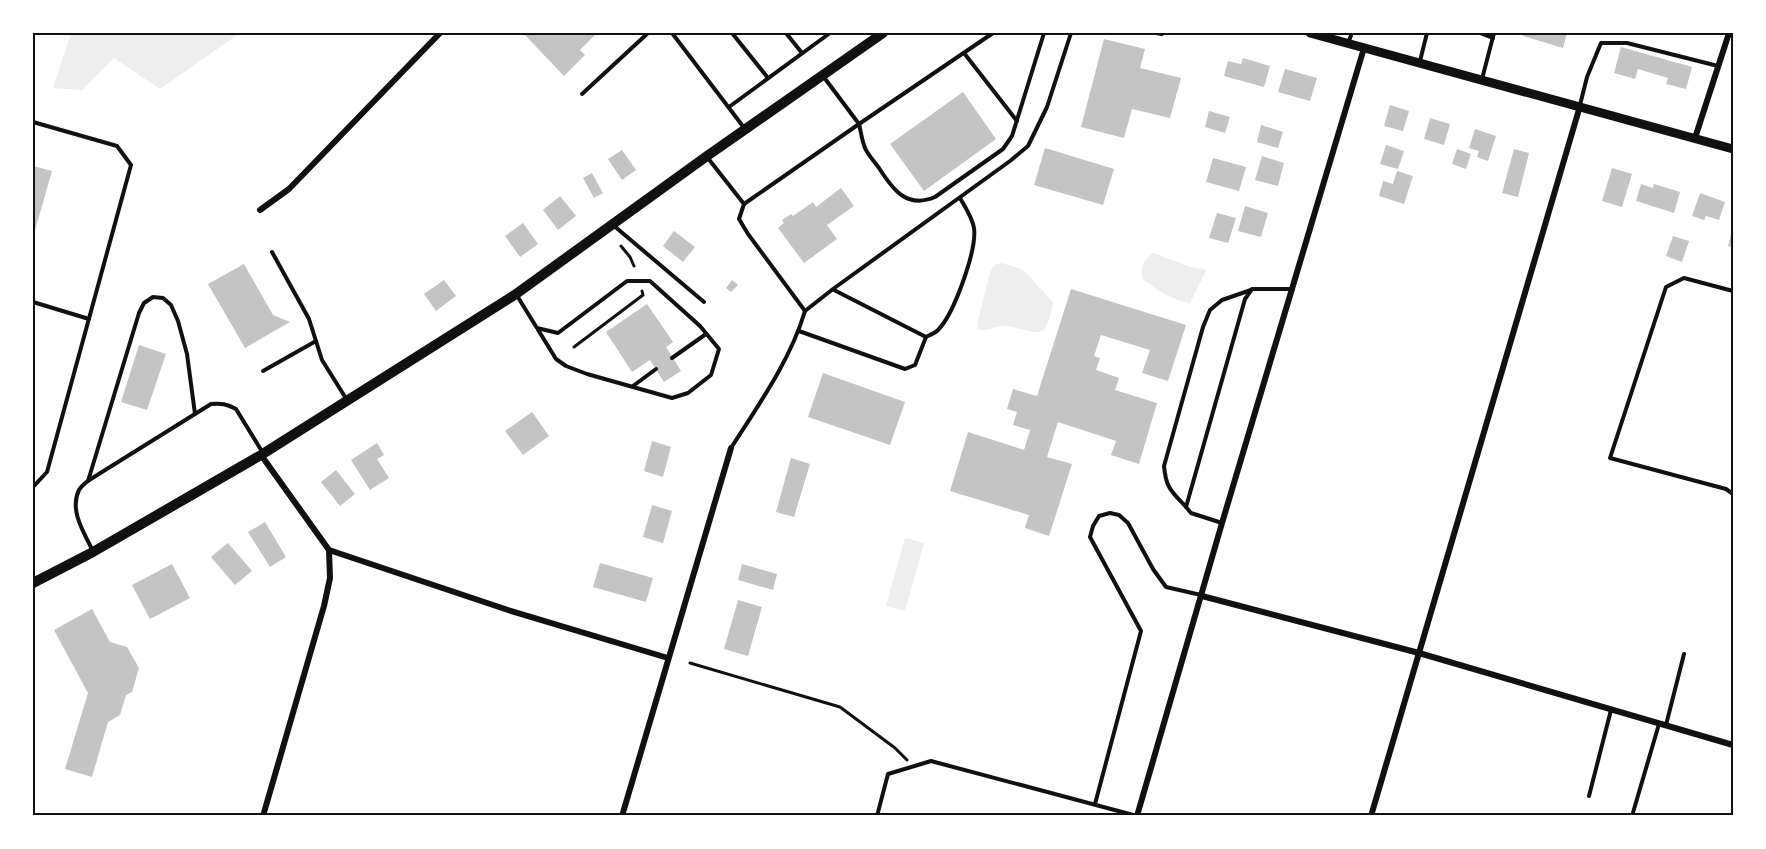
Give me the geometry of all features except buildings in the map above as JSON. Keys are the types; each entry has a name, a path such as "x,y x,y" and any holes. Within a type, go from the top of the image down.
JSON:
{"main road":[{"path":"33,582 93,552 262,455 516,294 883,33"}],"street":[{"path":"260,210 289,189 440,33"},
{"path":"1310,33 1733,149"},
{"path":"1695,138 1729,33"},
{"path":"1137,816 1364,48"},
{"path":"1371,816 1580,106"},
{"path":"622,816 732,448"},
{"path":"262,455 329,550 330,578 324,606 262,816"},
{"path":"329,550 508,610 668,658"},
{"path":"1202,596 1419,653 1733,745"}],"lane":[{"path":"582,94 648,33"},
{"path":"672,33 746,129"},
{"path":"732,33 768,78"},
{"path":"786,33 802,53"},
{"path":"729,107 830,33"},
{"path":"805,311 739,219 744,204 993,33"},
{"path":"823,75 859,124 865,147 891,186 902,196 913,201 924,202 935,197 1003,149 1012,136 1017,122 1044,33"},
{"path":"732,448 777,375 799,331 805,311 1028,146 1047,107 1071,33"},
{"path":"1156,33 1162,33"},
{"path":"1348,44 1352,33"},
{"path":"1420,63 1427,33"},
{"path":"1480,33 1493,35 1482,80"},
{"path":"1580,106 1587,77 1601,43 1627,43 1718,66"},
{"path":"964,53 1017,122"},
{"path":"33,123 117,146 131,165 47,472 33,487"},
{"path":"707,156 744,204"},
{"path":"799,331 905,369 915,365 926,337 939,329 953,307 972,249 974,228 960,198"},
{"path":"612,224 704,302"},
{"path":"272,252 309,319 322,360 348,401"},
{"path":"1733,291 1684,278 1666,287 1610,458 1726,489 1733,494"},
{"path":"516,294 556,359 566,366 632,387 672,398 688,393 711,375 719,350 700,326 650,280 627,281 558,333 537,328"},
{"path":"833,289 926,337"},
{"path":"1222,523 1191,513 1171,491 1166,482 1164,466 1203,327 1210,310 1222,300 1252,290 1293,289"},
{"path":"1186,507 1245,299 1252,290"},
{"path":"88,482 139,313 144,303 153,297 163,298 171,305 178,321 187,354 195,414"},
{"path":"33,302 89,319"},
{"path":"672,358 706,334"},
{"path":"264,371 316,341"},
{"path":"632,387 656,369"},
{"path":"93,552 75,505 80,488 211,404 229,405 236,409 262,455"},
{"path":"1095,804 1141,631 1090,537 1099,516 1110,513 1119,515 1128,523 1153,569 1166,587 1202,596"},
{"path":"1632,816 1684,654"},
{"path":"1589,796 1611,710"},
{"path":"877,816 888,774 931,761 1137,816"}],"path":[{"path":"621,246 634,266"},
{"path":"574,347 643,295 640,285"},
{"path":"690,663 840,707 895,748 913,766"}],"shaded area":[{"path":"71,33 240,33 160,89 114,58 82,90 53,88"},
{"path":"1153,253 1206,271 1190,303 1171,297 1143,280 1143,265"},
{"path":"1001,263 1022,269 1053,302 1047,325 1043,330 1033,332 1006,326 978,329 977,325 990,272 994,265"},
{"path":"905,538 924,543 905,611 886,606"}]}
